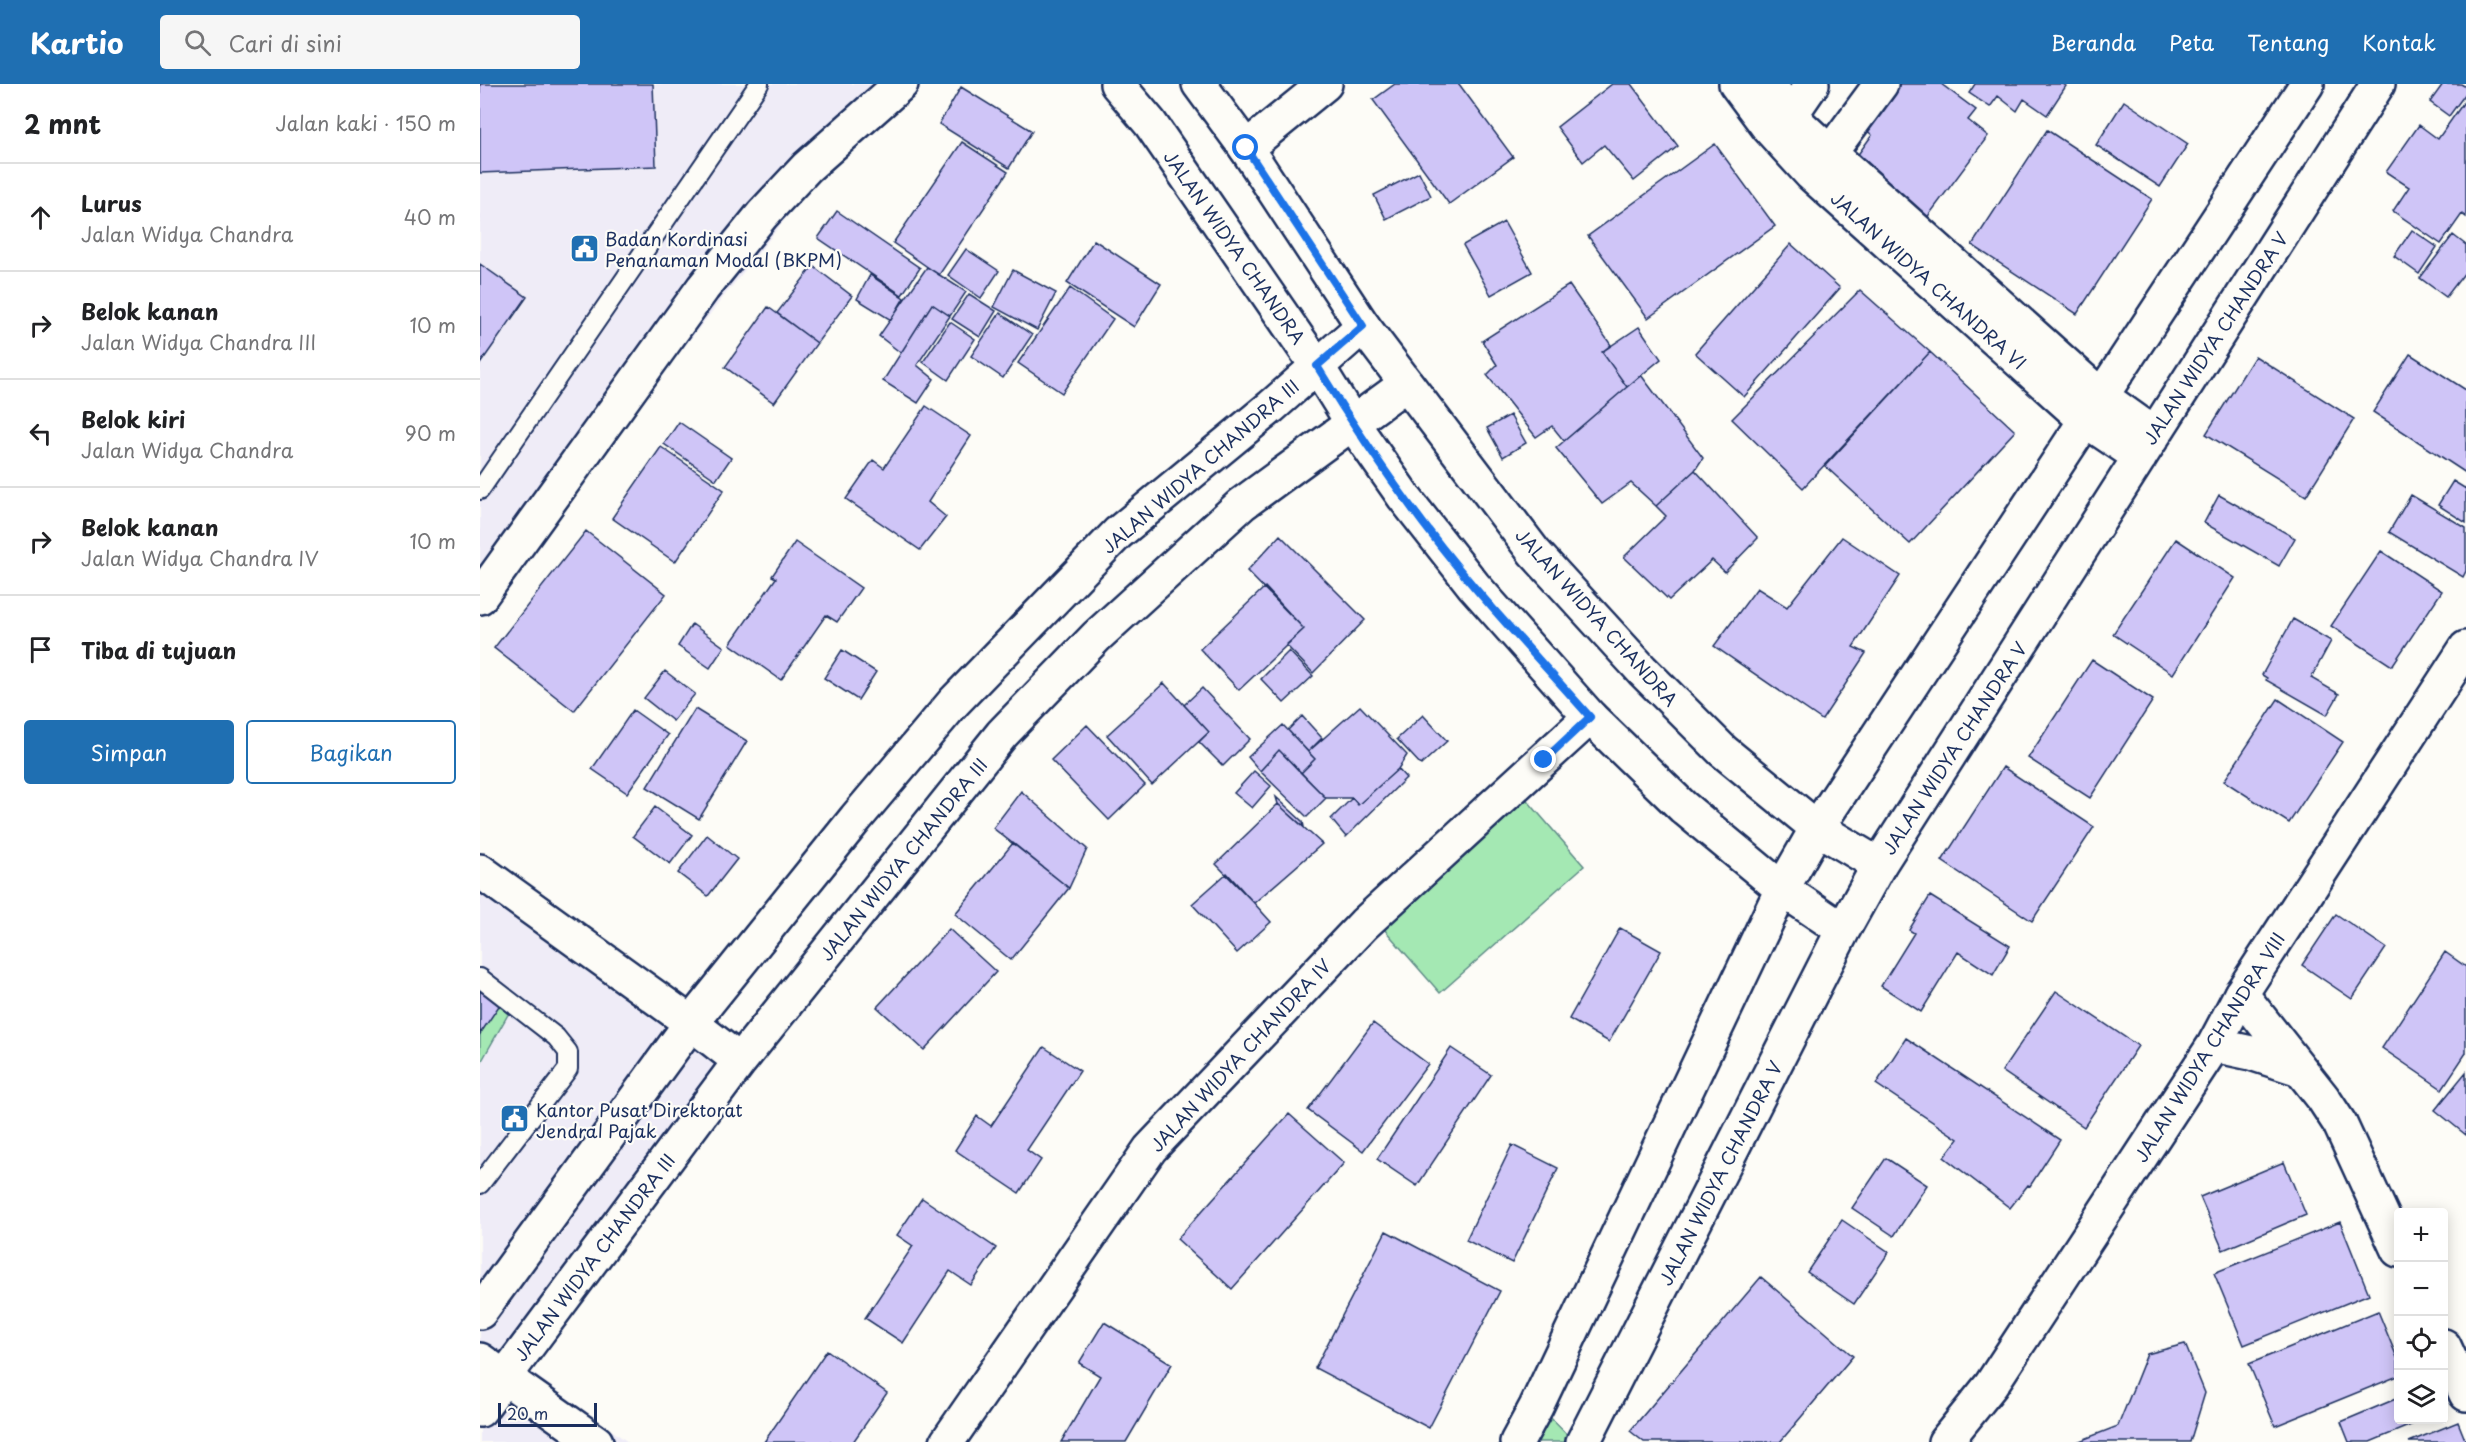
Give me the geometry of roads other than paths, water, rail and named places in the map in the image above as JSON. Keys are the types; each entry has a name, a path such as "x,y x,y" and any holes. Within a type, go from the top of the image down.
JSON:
{"street":[{"path":"480,597 703,288 762,214 807,167 901,84"},
{"name":"JALAN WIDYA CHANDRA","path":"1117,84 1150,123 1404,497 1474,586 1590,717 1683,807 1782,889 1843,930"},
{"name":"JALAN WIDYA CHANDRA","path":"1199,84 1246,148 1363,326 1534,552 1642,670 1723,751 1817,828 1879,865"},
{"name":"JALAN WIDYA CHANDRA VI","path":"1736,84 1768,127 1811,174 2093,408 2147,445"},
{"name":"JALAN WIDYA CHANDRA VI","path":"1769,84 1790,116 2093,408"},
{"path":"1790,116 1812,84"},
{"path":"1830,153 1881,84"},
{"path":"1517,1442 1536,1407 1782,889 1817,828 2307,84"},
{"name":"JALAN WIDYA CHANDRA V","path":"1583,1442 1843,930 1879,865 2378,84"},
{"path":"1246,148 1322,85"},
{"name":"JALAN WIDYA CHANDRA III","path":"480,1312 691,1023 856,818 954,702 1118,533 1271,407 1363,326"},
{"name":"JALAN WIDYA CHANDRA III","path":"480,1410 492,1369 1002,734 1097,636 1242,504 1406,384"},
{"name":"JALAN WIDYA CHANDRA VIII","path":"1945,1442 1990,1385 2214,1045 2241,994 2466,648"},
{"name":"JALAN WIDYA CHANDRA IV","path":"947,1442 1150,1149 1364,924 1590,717"},
{"path":"480,872 691,1023 740,1061"},
{"path":"2241,994 2323,1098 2340,1124 2394,1241"},
{"path":"2214,1045 2251,1053 2300,1070"},
{"path":"2448,1355 2466,1394"},
{"path":"492,1369 596,1442"}],"lane":[{"path":"480,490 759,84"},
{"path":"480,978 556,1037 568,1052 568,1069 480,1184"}],"place":[{"name":"Badan Kordinasi Penanaman Modal (BKPM)","path":"584,248"},
{"name":"Kantor Pusat Direktorat Jendral Pajak","path":"515,1119"}]}
